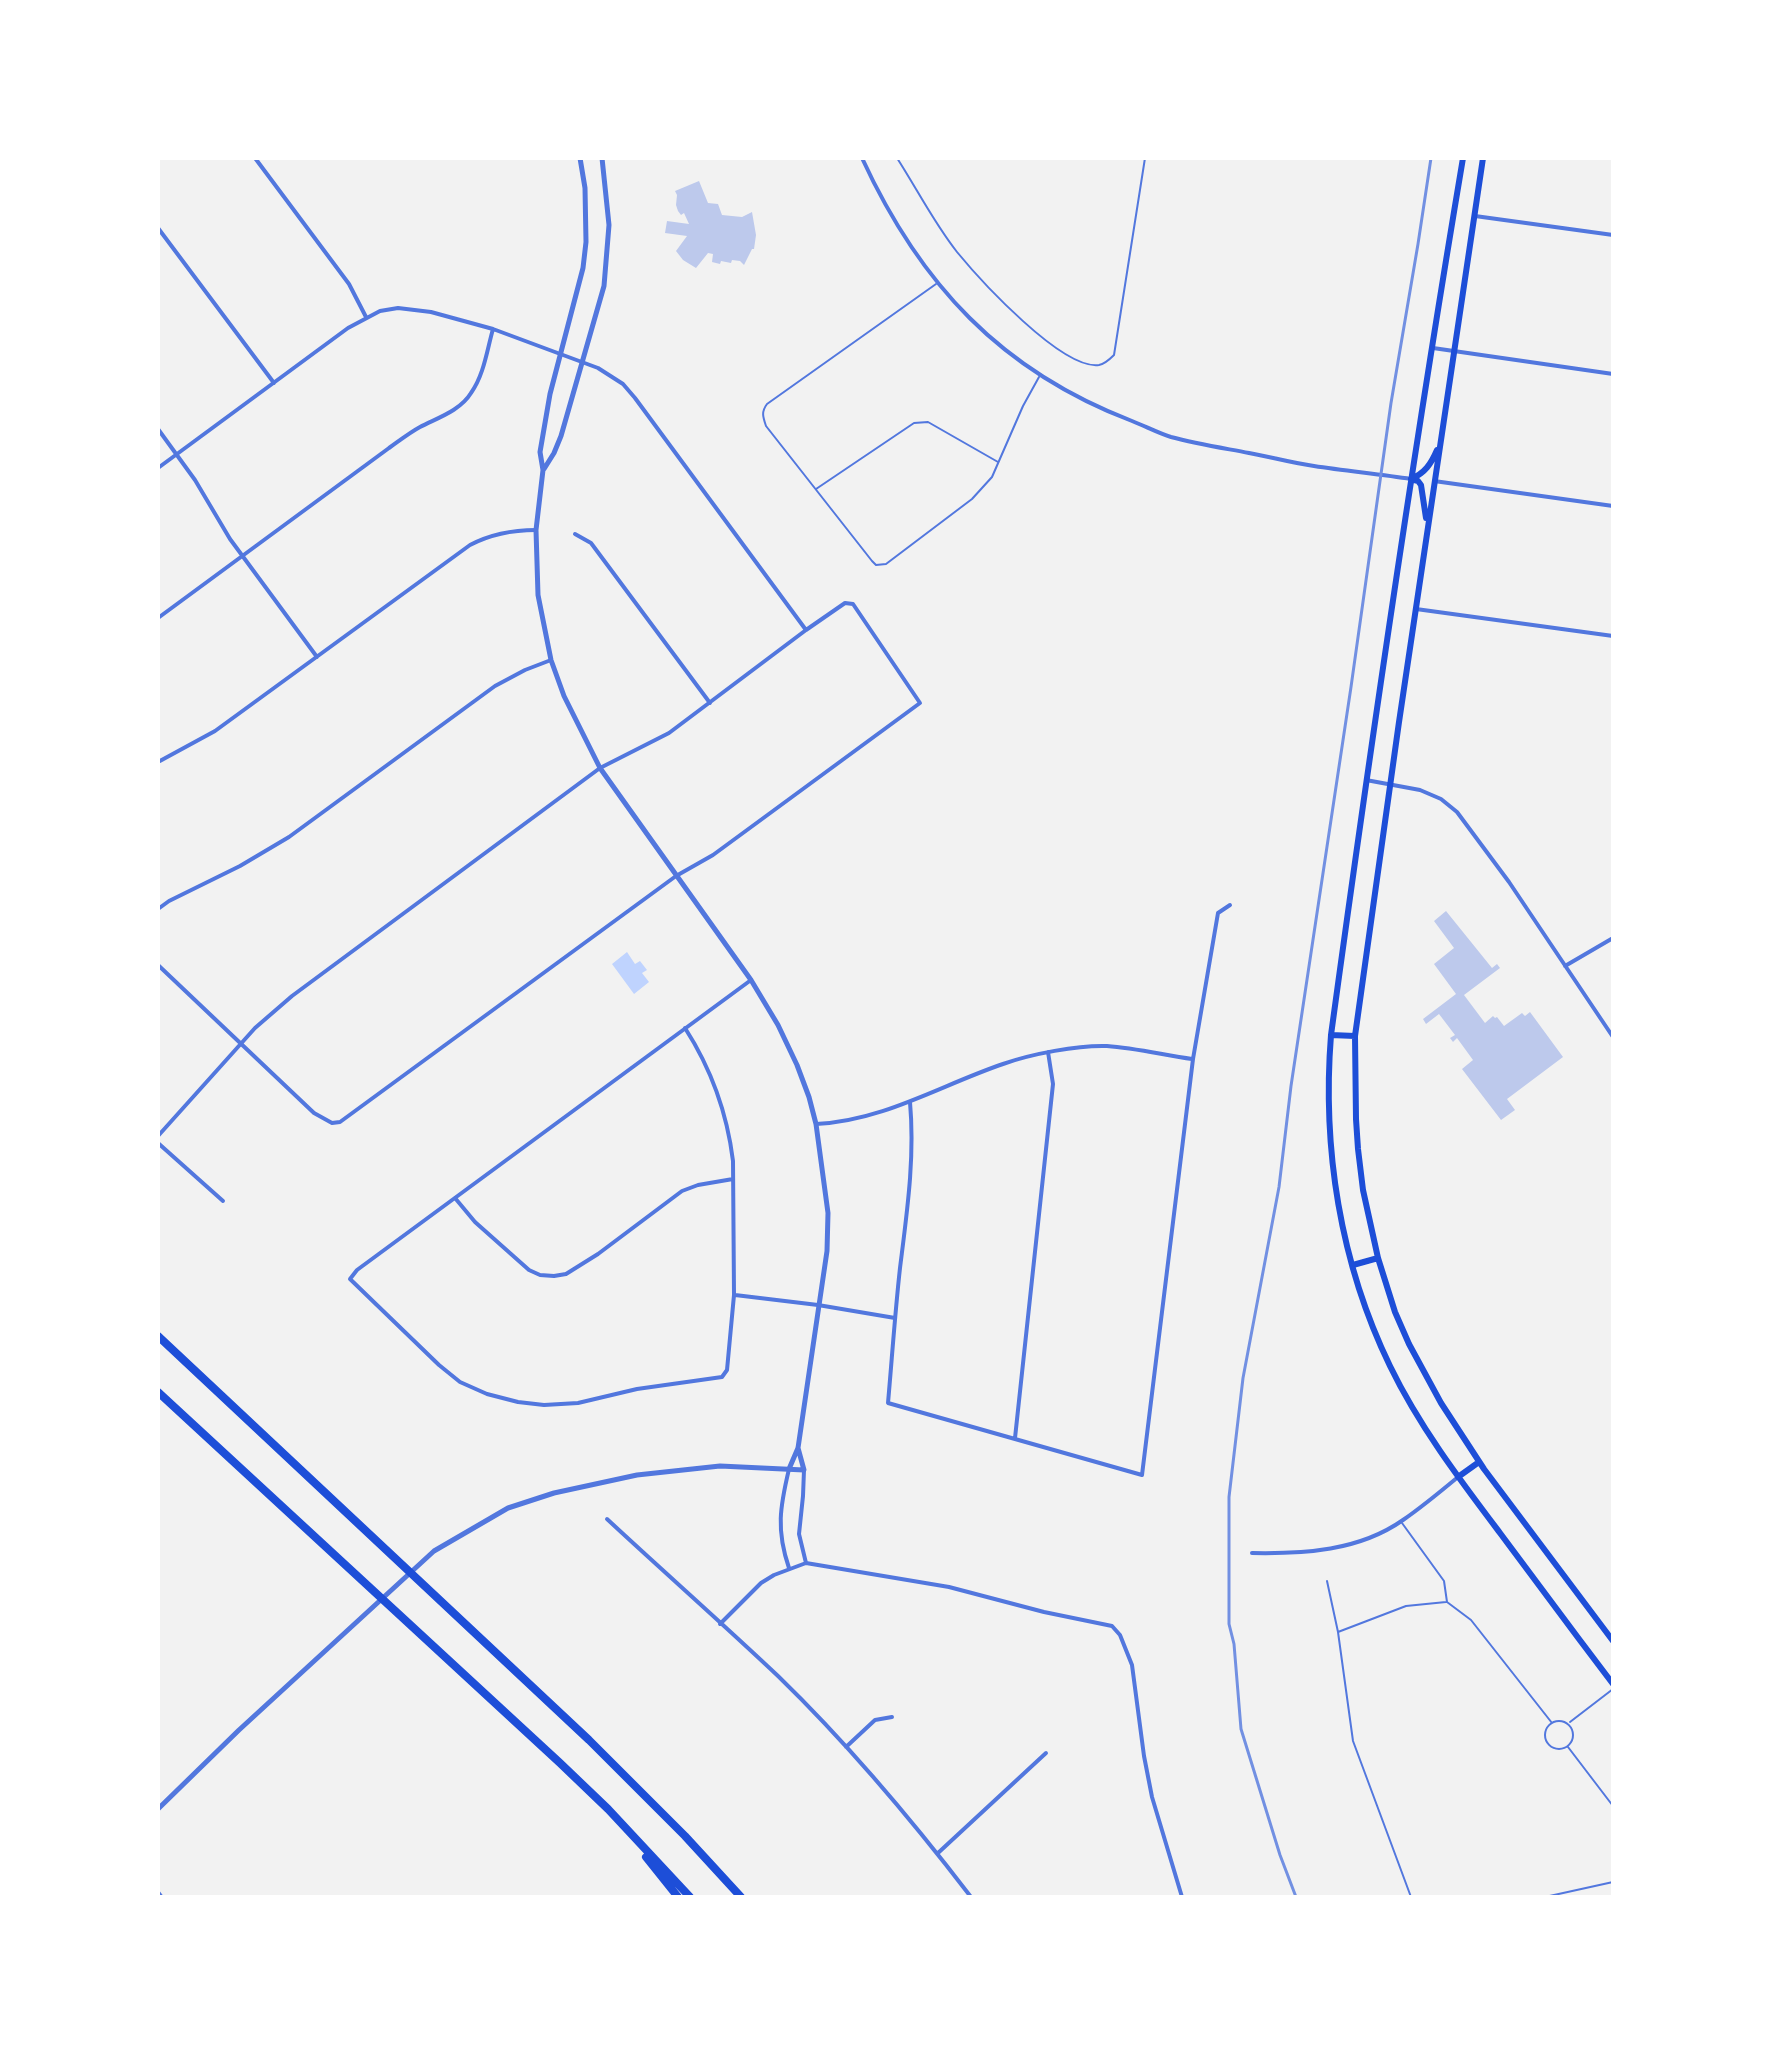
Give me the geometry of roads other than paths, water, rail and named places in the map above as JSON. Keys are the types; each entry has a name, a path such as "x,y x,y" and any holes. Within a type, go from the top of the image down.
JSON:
{"highway":[{"path":"158,1336 511,1665 748,1897"},
{"path":"158,1392 608,1809 690,1897"},
{"path":"608,1809 678,1897"},
{"path":"699,1850 741,1897"}],"main road":[{"path":"1463,158 1411,479 1331,1035 1328,1075 1331,1147 1337,1195 1353,1265 1362,1298 1391,1368 1458,1477 1613,1686"},
{"path":"1483,158 1355,1036 1358,1149 1365,1203 1378,1258 1409,1344 1441,1403 1479,1462 1613,1641"},
{"path":"1411,479 1424,472 1440,442"},
{"path":"1411,479 1421,485 1427,529"},
{"path":"1331,1035 1355,1036"},
{"path":"1353,1265 1378,1258"},
{"path":"1458,1477 1479,1462"}],"street":[{"path":"255,158 349,284 366,317"},
{"path":"580,158 585,188 586,242 540,452 543,470 536,530 538,595 551,660 575,721 600,768 751,980 778,1025 797,1065 816,1124 828,1213 827,1251 798,1448 784,1490 780,1533 789,1569"},
{"path":"543,470 561,436 604,286 608,209 602,158"},
{"path":"862,158 899,230 937,284 1008,354 1070,395 1168,436 1209,447 1312,466 1411,479"},
{"path":"1475,216 1613,235"},
{"path":"158,228 274,383"},
{"path":"158,468 348,328 380,311 416,309 493,329 583,362 610,374 623,384 806,630"},
{"path":"158,618 417,429 465,401 479,378 493,329"},
{"path":"1431,348 1613,374"},
{"path":"158,429 195,480 221,526 317,657"},
{"path":"1434,481 1613,506"},
{"path":"158,762 215,731 470,545 501,533 536,530"},
{"path":"575,534 591,543 710,703"},
{"path":"158,965 242,1044 314,1113 332,1123 340,1122 676,876 713,855 920,703 853,604 845,603 656,741 600,768 292,996 255,1028 242,1044 158,1136"},
{"path":"1416,609 1613,636"},
{"path":"158,909 289,837 495,686 551,660"},
{"path":"1366,780 1420,790 1441,799 1457,812 1509,882 1613,1037"},
{"path":"910,1102 912,1163 888,1403 1142,1475 1193,1059 1218,913 1230,905"},
{"path":"1565,966 1613,938"},
{"path":"685,1028 706,1064 722,1104 731,1143 734,1295 727,1370 722,1377 637,1389 578,1403 544,1405 487,1394 460,1382 350,1279 357,1270 685,1028 751,980"},
{"path":"816,1124 846,1121 910,1102 1004,1063 1048,1052 1105,1046 1193,1059"},
{"path":"1015,1438 1053,1084 1048,1052"},
{"path":"158,1143 223,1201"},
{"path":"455,1198 475,1222 529,1270 554,1276 566,1274 598,1254 682,1191 733,1179"},
{"path":"734,1295 895,1318"},
{"path":"798,1448 804,1470 799,1534 806,1563"},
{"path":"158,1809 434,1551 508,1508 554,1493 637,1475 720,1466 804,1470"},
{"path":"1252,1553 1298,1554 1360,1541 1401,1522 1458,1477"},
{"path":"607,1519 778,1677 846,1747 938,1853 971,1897"},
{"path":"720,1624 761,1583 806,1563 949,1587 1112,1626 1120,1635 1132,1665 1152,1797 1182,1897"},
{"path":"846,1747 875,1720 892,1717"},
{"path":"938,1853 1046,1753"}],"lane":[{"path":"897,158 957,252 1020,319 1061,351 1086,363 1100,365 1114,355 1145,158"},
{"path":"937,284 764,408 766,426 876,565 886,564 972,499 992,477 1023,406 1040,376"},
{"path":"815,489 914,423 928,422 998,462"},
{"path":"1401,1522 1444,1581 1447,1602"},
{"path":"1327,1581 1338,1632 1353,1741 1411,1897"},
{"path":"1338,1632 1406,1606 1447,1602 1471,1620 1552,1723"},
{"path":"1568,1724 1613,1686"},
{"path":"1560,1721 1568,1724 1573,1735 1567,1746 1559,1749 1547,1743 1545,1734 1552,1723 1560,1721"},
{"path":"1567,1746 1613,1806"},
{"path":"1545,1897 1613,1882"}],"water":[{"path":"627,952 635,964 640,961 647,970 642,973 649,982 634,994 612,964"}],"railway":[{"path":"1296,1897 1241,1729 1234,1644 1229,1624 1229,1497 1243,1378 1279,1187 1291,1086 1391,403 1431,158"}]}
